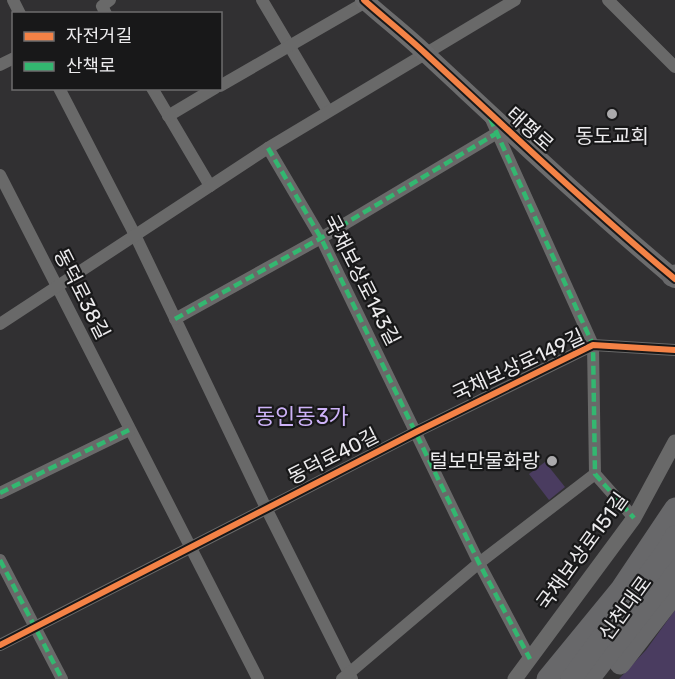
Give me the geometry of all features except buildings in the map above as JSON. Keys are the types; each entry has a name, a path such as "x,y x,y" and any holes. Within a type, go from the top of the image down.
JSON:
{"highway":[{"path":"547,679 620,590 675,508"},
{"name":"신천대로","path":"571,679 675,536"},
{"name":"신천대로","path":"589,679 661,587 675,565"},
{"path":"608,679 675,593"}],"main road":[{"name":"태평로","path":"366,1 425,52 488,113 621,234 674,277"}],"street":[{"path":"105,12 102,6 110,0"},
{"path":"262,0 328,111"},
{"path":"0,324 268,148 515,0"},
{"path":"608,0 675,67"},
{"path":"222,85 366,1"},
{"path":"60,90 135,235 348,677 479,563 595,474 634,518"},
{"path":"153,90 210,186"},
{"path":"168,116 213,90"},
{"name":"국채보상로149길","path":"488,113 593,345 595,474"},
{"path":"175,319 321,238 497,133"},
{"name":"국채보상로143길","path":"268,148 321,238 416,432"},
{"name":"동덕로38길","path":"0,175 258,679"},
{"name":"국채보상로149길","path":"416,432 593,345 675,350"},
{"path":"0,493 129,430"},
{"path":"416,432 479,563 530,659"},
{"name":"동덕로40길","path":"0,645 416,432"},
{"name":"국채보상로151길","path":"515,679 634,518 675,442"},
{"path":"0,560 62,679"}],"shaded area":[{"path":"545,462 565,487 549,500 529,474"},
{"path":"675,610 675,679 619,679 646,650"}],"marked path":[{"path":"490,118 593,345 595,474 634,518"},
{"path":"175,319 321,238 497,133"},
{"path":"268,148 321,238 479,563 530,659"},
{"path":"0,493 129,430"},
{"path":"0,560 62,679"}],"cycle path":[{"path":"364,0 675,279"},
{"path":"0,645 416,432 593,345 675,350"}],"place":[{"name":"동도교회","path":"612,114"},
{"name":"털보만물화랑","path":"552,461"}],"district":[{"name":"동인동3가","path":"302,416"}]}
